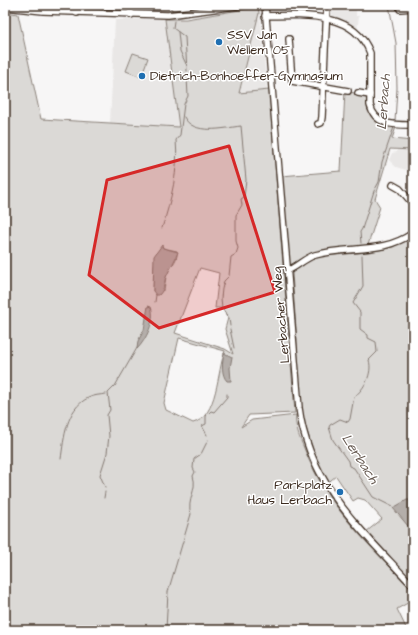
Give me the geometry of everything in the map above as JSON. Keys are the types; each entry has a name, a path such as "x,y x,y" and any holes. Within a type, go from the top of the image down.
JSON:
{"street":[{"path":"77,13 78,5"},
{"path":"130,5 131,15"},
{"path":"5,7 77,13 168,15 197,9 244,5"},
{"name":"Lerbacher Weg","path":"265,5 274,127 289,270 300,416 305,436 318,469 344,510 359,530 413,586"},
{"path":"318,124 321,123 322,117 327,5"},
{"path":"400,9 413,8"},
{"path":"265,16 301,16 327,19 350,28 367,46 371,62 370,105 373,113 380,121 393,125 413,125"},
{"path":"289,39 292,81 348,91"},
{"path":"358,93 370,95"},
{"path":"393,185 400,189 413,204"},
{"path":"289,270 314,255 383,247 413,233"}],"highlighted area":[{"path":"229,146 275,292 159,328 89,275 107,180"}],"shaded area":[{"path":"341,5 354,5 356,16 359,16 357,31 330,14 329,7 341,7"},
{"path":"258,7 260,11 267,91 239,94 259,13"},
{"path":"258,7 259,13 239,93 269,90 295,413 249,415 241,427 252,420 296,415 297,427 301,440 325,489 351,525 413,591 413,600 397,609 407,630 5,630 5,12 18,14 41,119 179,127 165,19 186,19","holes":["162,246 163,248 177,251 177,255 167,274 164,290 153,291 154,265","200,268 219,273 215,308 222,308 228,318 225,329 233,354 225,349 175,333","179,338 225,351 212,403 201,419 193,423 166,410 164,403"]},
{"name":"Dietrich-Bonhoeffer-Gymnasium","path":"165,19 180,127 110,123 115,20"},
{"path":"133,53 148,58 141,77 126,71"},
{"path":"345,91 368,96 369,110 379,123 396,127 392,139 413,141 413,150 390,149 375,199 380,207 368,245 312,253 290,265 281,176 341,171"},
{"path":"397,150 413,150 413,172 396,167 389,160 392,153 397,152"},
{"path":"413,235 413,583 366,532 382,519 365,500 358,498 353,501 336,476 327,483 313,450 302,415 292,273 307,261 323,256 369,252 393,247"},
{"path":"162,245 163,248 178,252 166,278 163,290 159,295 156,295 153,291 154,256"},
{"path":"148,306 151,307 152,312 151,324 147,335 137,349 138,341 144,330"},
{"path":"224,353 232,357 230,368 231,381 227,381 223,372 222,364"},
{"path":"407,500 413,500 413,532 393,508"}],"waterway":[{"path":"168,5 174,12"},
{"name":"Lerbach","path":"389,5 396,43 397,88 395,122"},
{"path":"174,21 173,28 185,37 187,71"},
{"path":"178,32 180,51 186,64"},
{"path":"162,228 174,185 177,151 176,140 180,135 184,104 188,96 187,77"},
{"path":"184,117 188,123 194,127 202,129 218,129 241,126 246,180 244,197 241,199 242,205 236,215 236,241 238,248 236,254 231,257 229,276 224,281 221,298 222,308 229,318 230,326"},
{"name":"Lerbach","path":"361,243 360,232 374,191 379,182 382,162 394,127"},
{"name":"Lerbach","path":"362,255 363,286 353,303 360,312 360,329 368,335 368,338 376,342 377,352 369,360 370,371 367,381 354,397 350,419 348,422 340,419 329,427 333,440 348,461 349,466 354,468 373,497 393,507"},
{"path":"155,302 156,295"},
{"path":"230,329 234,348"},
{"path":"105,487 100,475 107,453 109,436 107,415 110,410 108,393 115,386 137,348"},
{"path":"61,459 67,425 75,409 88,398 106,394"},
{"path":"207,435 202,426 206,424 206,416 211,411 214,412 227,397 227,394"},
{"path":"166,630 168,592 191,514 190,504 194,486 193,476 195,472 193,468 194,459 201,454 208,440"},
{"path":"104,498 105,492"}],"place":[{"name":"SSV Jan Wellem 05","path":"219,42"},
{"name":"Dietrich-Bonhoeffer-Gymnasium","path":"142,76"},
{"name":"Parkplatz Haus Lerbach","path":"340,492"}]}
